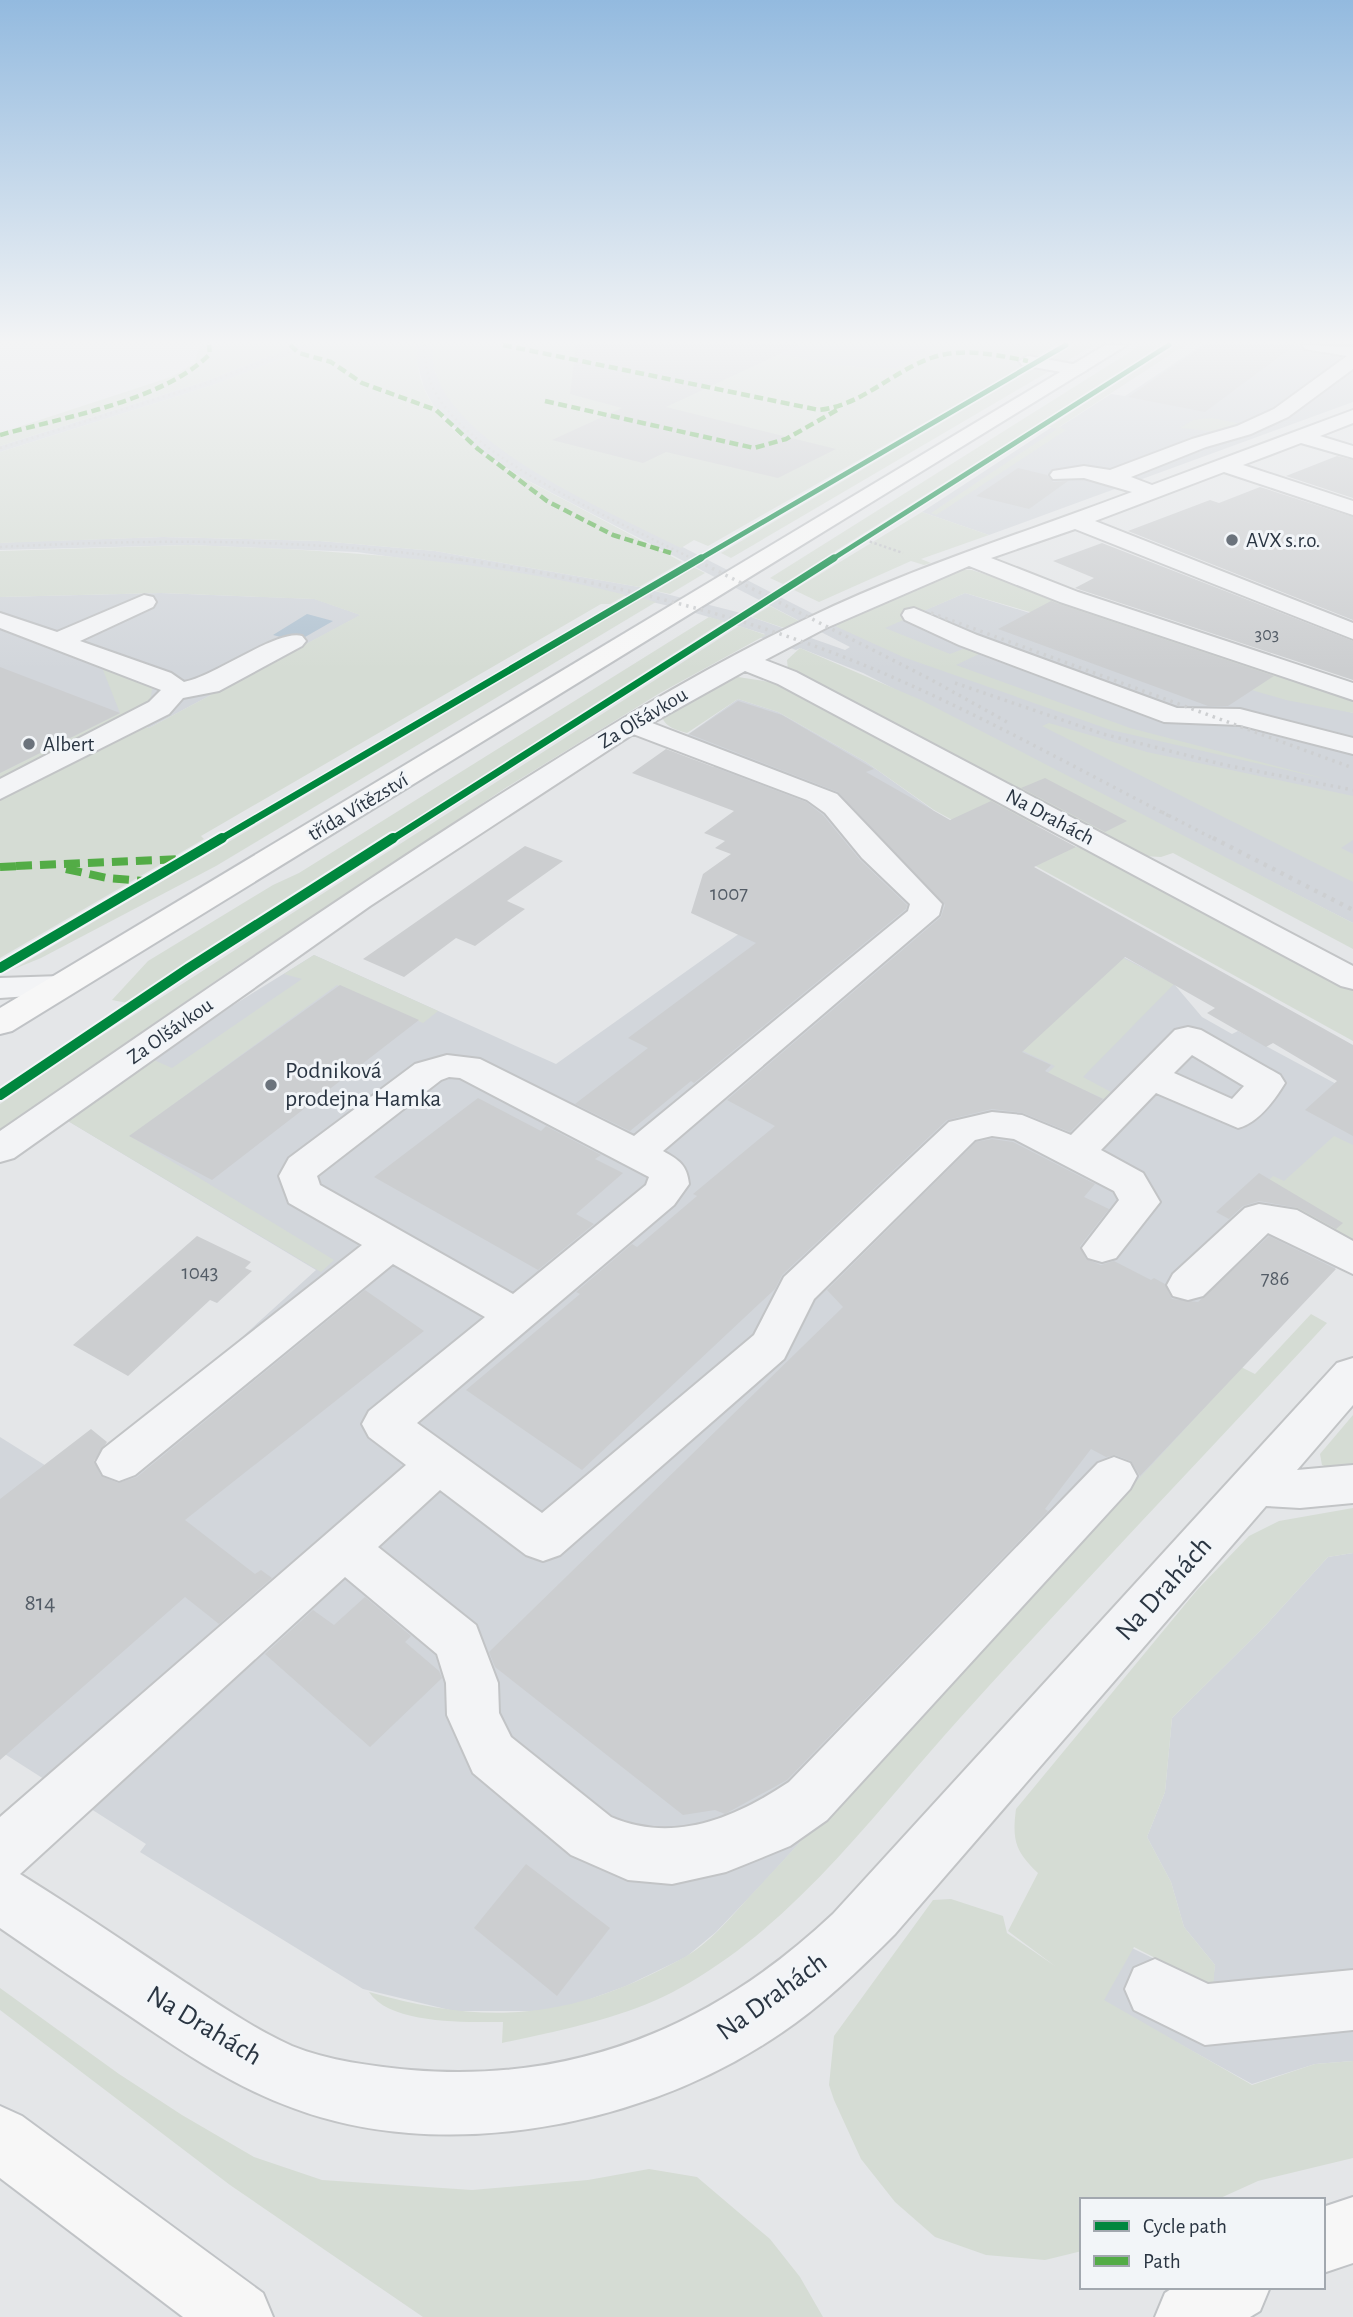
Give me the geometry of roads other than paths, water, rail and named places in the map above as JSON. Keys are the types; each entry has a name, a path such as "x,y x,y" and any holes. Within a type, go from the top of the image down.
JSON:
{"main road":[{"name":"třída Vítězství","path":"0,1023 940,453"},
{"path":"0,2138 239,2317"},
{"path":"1325,2239 1353,2230"},
{"path":"1189,2317 1233,2289"}],"street":[{"path":"1112,477 1173,453"},
{"name":"Za Olšávkou","path":"0,1149 359,899 630,724 841,612 944,566 1255,453"},
{"path":"1224,465 1353,508"},
{"path":"1060,475 1084,472 1112,477 1151,492"},
{"path":"1074,521 1353,632"},
{"path":"970,558 1069,597 1353,692"},
{"path":"59,641 144,602"},
{"path":"914,615 968,640 1174,716 1240,717 1353,746"},
{"path":"0,620 162,679 174,687 174,692"},
{"path":"0,790 159,708 174,692 210,685 293,641"},
{"name":"Na Drahách","path":"744,662 787,678 1353,979"},
{"path":"630,724 793,784 832,802 845,814 872,851 926,904 923,915 914,925 637,1153"},
{"path":"0,988 61,986"},
{"path":"515,1315 303,1193 298,1176 311,1160 437,1068 456,1065 467,1067 664,1167 667,1171 669,1184 515,1315 385,1424 543,1541 769,1348 782,1326 791,1299 799,1288 962,1131 975,1126 1009,1124 1035,1133 1116,1173 1138,1193 1140,1202 1137,1209 1102,1248"},
{"path":"1076,1153 1152,1077"},
{"path":"1188,1285 1257,1220 1267,1217 1283,1220 1353,1259"},
{"path":"119,1462 392,1243"},
{"name":"Na Drahách","path":"0,1894 216,2039 316,2085 405,2101 449,2102 537,2096 595,2087 674,2059 713,2041 788,1993 875,1914 1353,1375"},
{"path":"0,1854 438,1464"},
{"path":"345,1548 458,1641 472,1682 473,1716 492,1755 591,1836 628,1852 672,1856 726,1845 770,1827 808,1801 1114,1476"},
{"path":"1256,1486 1300,1489 1353,1484"},
{"path":"1155,1989 1205,2015 1353,2000"}],"water":[{"path":"307,614 333,621 305,637 295,635 288,639 273,635"}],"railway":[{"path":"497,453 552,488 695,560"},
{"path":"0,547 232,542 347,548 463,560"},
{"path":"451,558 612,587 717,614 820,648 947,702 1171,817"},
{"path":"692,558 930,679 1007,722"},
{"path":"931,613 1353,768"},
{"path":"955,683 1103,734 1225,765 1353,790"},
{"path":"1162,812 1216,840"},
{"path":"1213,838 1353,910"}],"place":[{"name":"AVX s.r.o.","path":"1232,540"},
{"name":"Albert","path":"29,744"},
{"name":"Podniková prodejna Hamka","path":"271,1085"}]}
